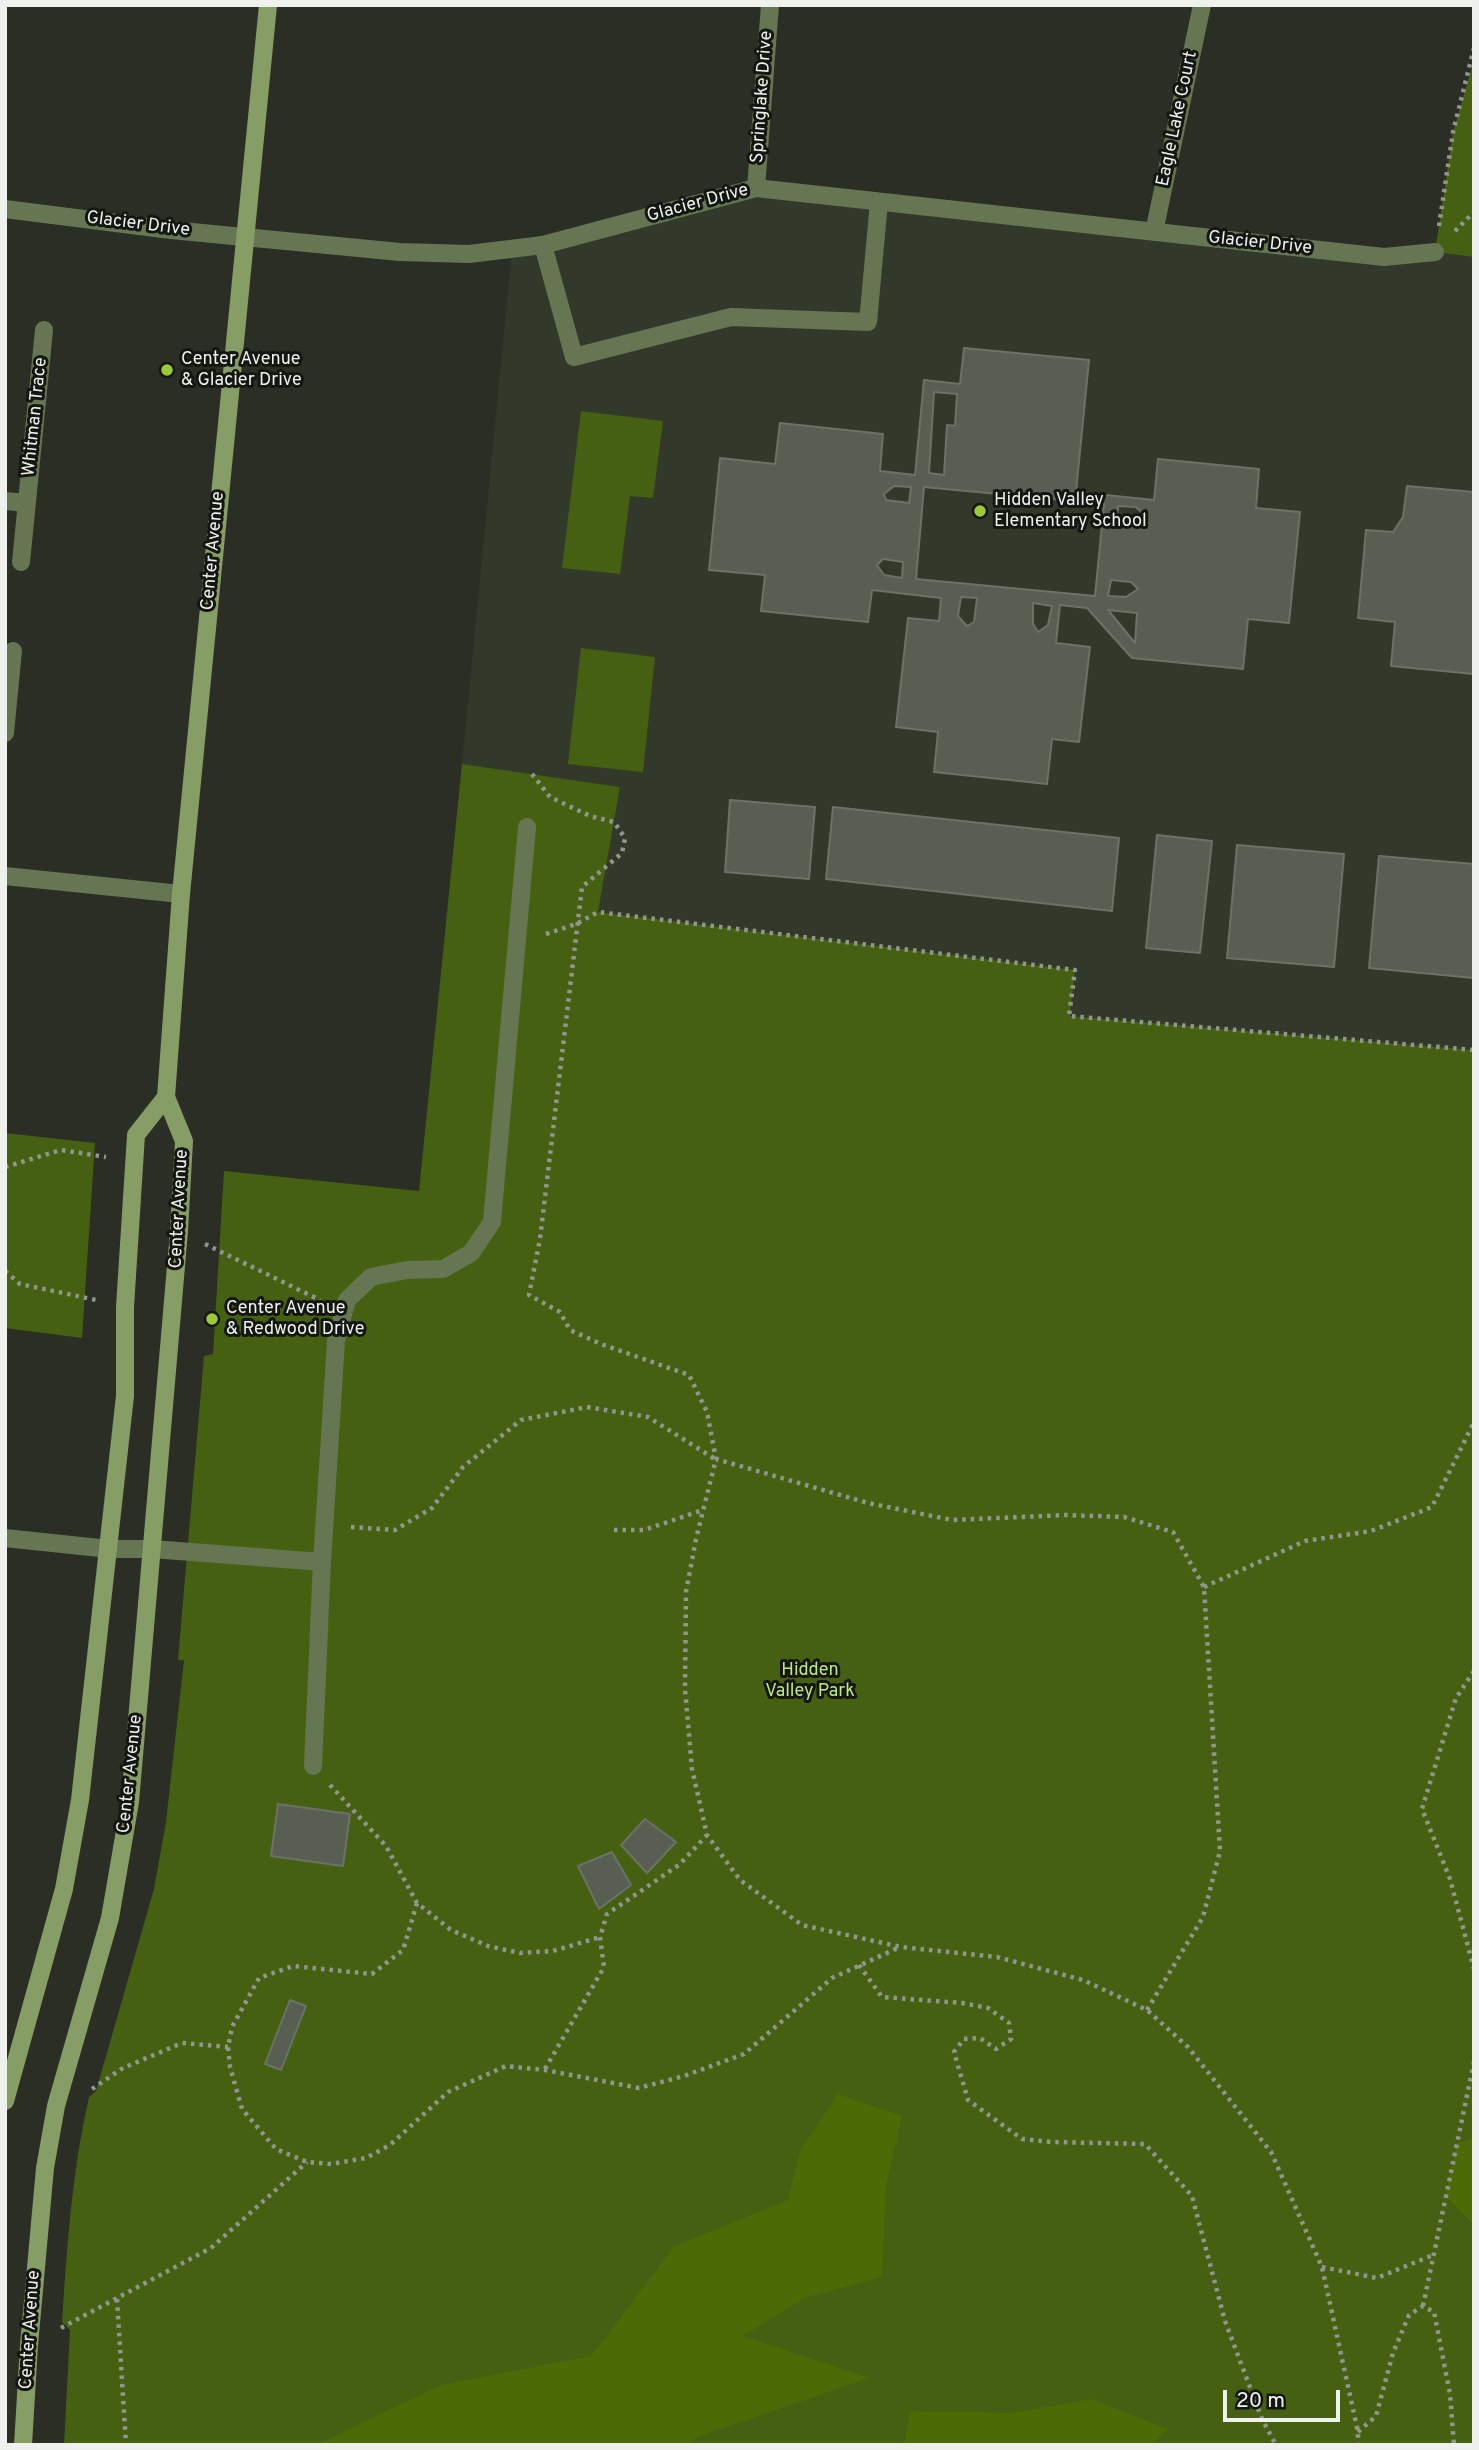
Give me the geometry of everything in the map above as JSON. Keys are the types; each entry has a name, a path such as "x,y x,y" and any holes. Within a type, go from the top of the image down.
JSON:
{"street":[{"name":"Center Avenue","path":"23,2445 45,2168 56,2106 110,1918 130,1802 179,1231 184,1141 166,1097 181,894 268,5"},
{"name":"Springlake Drive","path":"756,188 770,5"},
{"name":"Eagle Lake Court","path":"1154,232 1202,5"},
{"name":"Glacier Drive","path":"5,209 400,252 470,254 543,245 756,188 1384,257 1435,252"},
{"path":"543,245 574,357 732,317 868,322 879,202"},
{"name":"Whitman Trace","path":"21,562 44,330"},
{"path":"5,501 27,503"},
{"path":"5,733 13,651"},
{"path":"313,1766 336,1341 346,1300 371,1277 407,1270 443,1269 471,1253 492,1222 527,827"},
{"path":"5,876 181,894"},
{"path":"5,2101 66,1876 80,1800 125,1395 125,1307 136,1135 166,1097"},
{"path":"5,1538 109,1549 152,1549 322,1562"}],"path":[{"path":"1435,252 1453,132 1474,48"},
{"path":"531,774 550,797 590,816 614,822 625,838 622,853 582,887 540,1240 529,1295 560,1312 570,1330 601,1344 689,1375 707,1412 716,1459 686,1592 685,1689 692,1769 707,1835 740,1880 802,1925 901,1947 996,1957 1083,1980 1147,2010 1188,2047 1271,2152 1322,2267 1359,2432 1358,2445"},
{"path":"517,943 576,924 598,912 1075,970 1069,1016 1474,1050"},
{"path":"5,1167 61,1150 134,1162"},
{"path":"179,1231 343,1312"},
{"path":"5,1271 20,1284 125,1307"},
{"path":"322,1562 340,1526 395,1530 432,1508 463,1467 521,1420 587,1407 648,1417 716,1459 868,1503 952,1520 1124,1517 1173,1532 1204,1587 1220,1851 1203,1917 1147,2010"},
{"path":"1204,1587 1305,1541 1371,1531 1432,1507 1474,1422"},
{"path":"614,1531 644,1530 703,1510"},
{"path":"1474,1671 1456,1698 1422,1810 1450,1879 1474,1969"},
{"path":"313,1766 386,1846 417,1903 451,1930 488,1946 520,1952 553,1951 600,1937"},
{"path":"545,2070 604,1968 600,1937 607,1914 679,1865 707,1835"},
{"path":"417,1903 403,1950 372,1974 293,1966 259,1978 232,2028 228,2047 230,2067 242,2109 276,2149 307,2162 331,2164 366,2158 390,2145 448,2092 506,2066 545,2070 639,2088 684,2076 744,2054 832,1978 901,1947"},
{"path":"859,1965 882,1997 962,2003 988,2008 1009,2023 1011,2039 996,2049 980,2038 964,2039 954,2052 968,2100 1022,2139 1051,2143 1145,2144 1192,2196 1226,2321 1262,2419 1276,2445"},
{"path":"56,2106 96,2087 123,2068 182,2043 228,2047"},
{"path":"1359,2432 1377,2416 1393,2353 1409,2315 1423,2306 1474,2062"},
{"path":"29,2345 211,2248 307,2162"},
{"path":"1322,2267 1377,2278 1433,2255"},
{"path":"117,2299 126,2445"},
{"path":"1423,2306 1434,2312 1450,2394 1454,2445"}],"shaded area":[{"name":"Hidden Valley Elementary School","path":"756,188 1384,257 1435,252 1474,257 1474,1050 1069,1016 1074,970 598,912 620,787 462,764 512,250"}],"green space":[{"path":"1474,60 1474,257 1435,252 1453,132"},
{"path":"581,411 663,421 653,498 630,496 620,574 562,568"},
{"path":"581,648 655,657 643,772 568,764"},
{"name":"Hidden Valley Park","path":"462,764 620,787 598,912 1075,970 1070,1016 1474,1050 1474,2137 1456,2143 1445,2196 1474,2226 1474,2445 64,2445 70,2330 62,2322 78,2153 89,2097 96,2091 154,1889 166,1822 184,1660 178,1660 204,1356 213,1354 224,1171 419,1191"},
{"path":"5,1133 95,1143 82,1338 5,1328"},
{"path":"838,2094 902,2116 886,2185 882,2277 804,2298 743,2336 869,2378 697,2437 688,2445 316,2445 441,2385 591,2356 675,2246 788,2200 800,2151"},
{"path":"1474,2137 1474,2226 1445,2196 1456,2143"},
{"path":"1092,2399 1168,2429 1151,2445 904,2445 910,2411 1011,2413"}],"building":[{"path":"964,348 1089,360 1076,492 1154,500 1158,459 1259,469 1256,508 1300,512 1289,623 1248,619 1243,669 1132,658 1087,608 1060,605 1056,643 1090,647 1079,742 1052,739 1047,784 934,772 938,732 896,727 908,618 939,621 941,598 872,590 868,622 761,611 765,575 709,570 720,458 775,464 780,423 883,434 880,471 915,475 924,380 960,384","holes":["934,392 957,394 955,426 947,425 944,475 929,473","894,486 911,487 909,503 886,500 884,494","924,487 1104,504 1095,596 916,579","1118,506 1136,507 1146,516 1137,523 1117,521","883,559 903,562 902,578 884,575 877,565","1111,580 1131,582 1138,589 1126,597 1108,596","961,597 977,598 974,622 967,626 958,616","1033,603 1052,606 1048,625 1038,632 1033,624","1108,610 1137,613 1135,643"]},
{"path":"1407,486 1474,492 1474,674 1391,666 1395,622 1358,618 1366,530 1393,532 1403,517"},
{"path":"730,800 815,807 809,879 725,872"},
{"path":"833,807 1119,838 1112,911 826,879"},
{"path":"1157,835 1212,841 1200,953 1146,948"},
{"path":"1237,845 1344,854 1334,967 1227,958"},
{"path":"1379,856 1474,864 1474,978 1369,968"},
{"path":"278,1804 350,1814 343,1866 271,1856"},
{"path":"645,1819 676,1842 647,1873 621,1845"},
{"path":"612,1852 631,1885 599,1909 578,1866"},
{"path":"290,2000 306,2006 281,2070 265,2064"}],"place":[{"name":"Center Avenue & Glacier Drive","path":"167,370"},
{"name":"Hidden Valley Elementary School","path":"980,511"},
{"name":"Center Avenue & Redwood Drive","path":"212,1319"}]}
